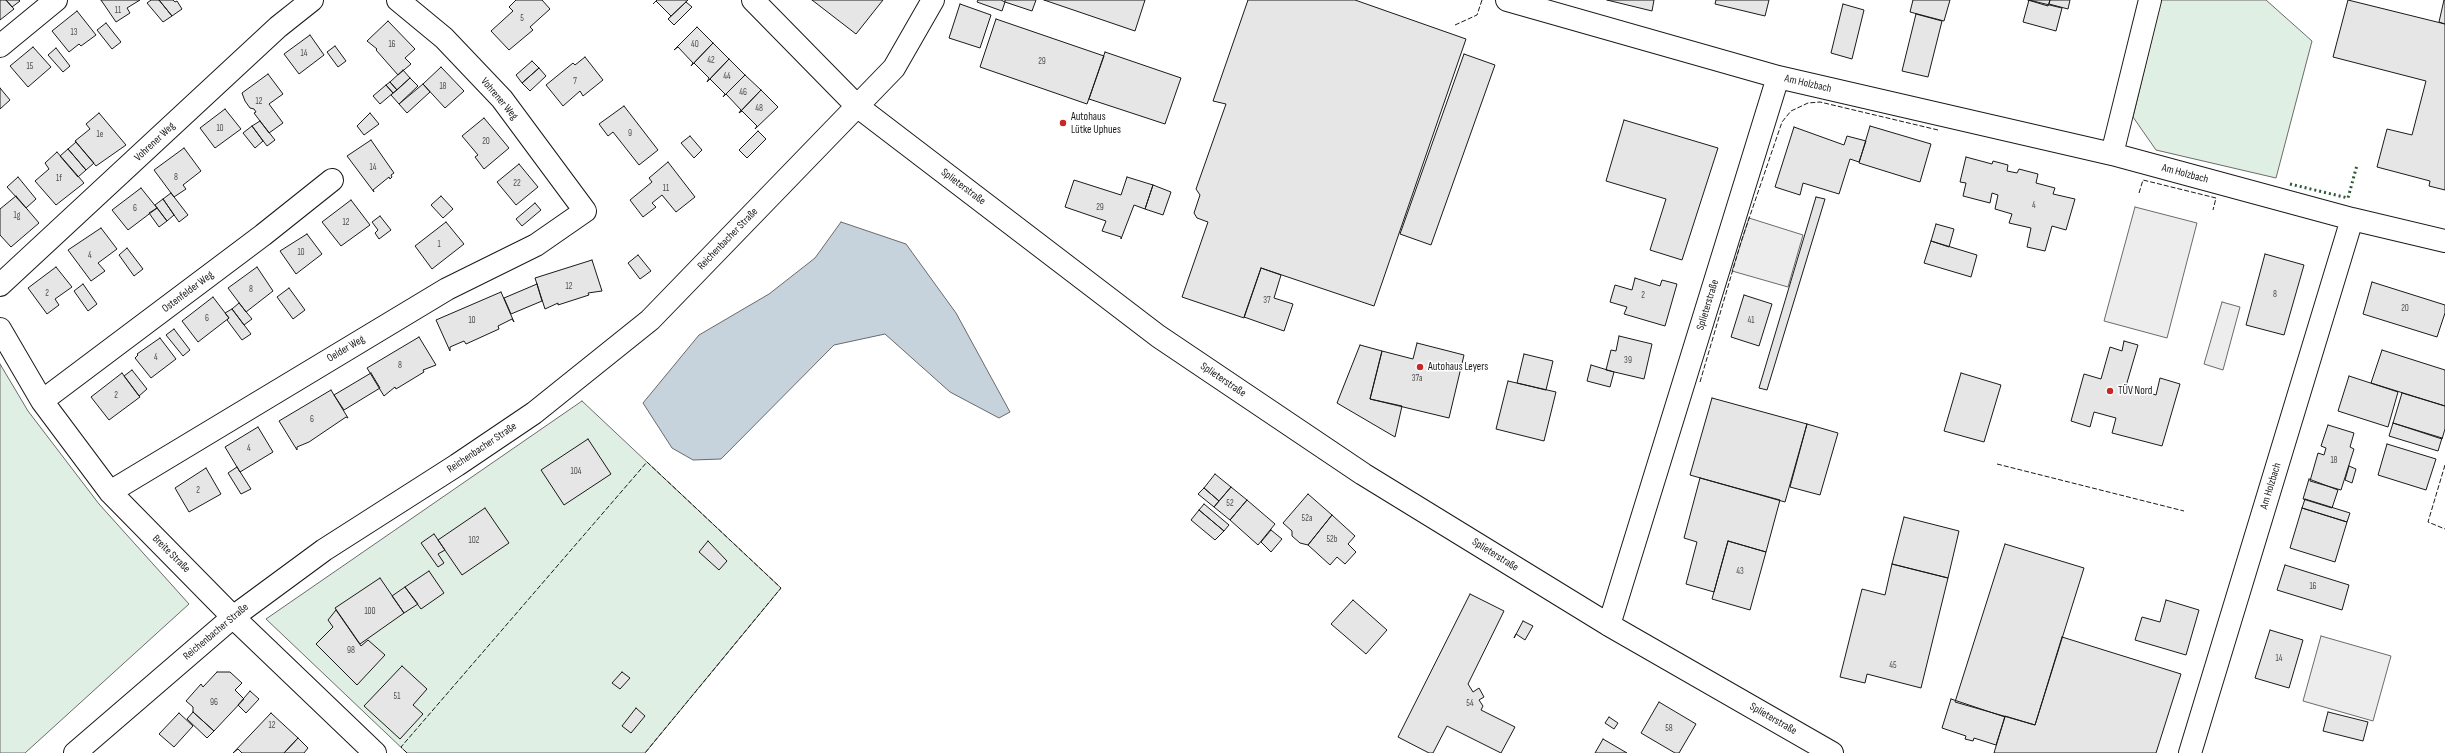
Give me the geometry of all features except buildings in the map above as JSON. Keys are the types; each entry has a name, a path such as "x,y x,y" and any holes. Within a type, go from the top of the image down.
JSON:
{"street":[{"path":"0,46 56,0"},
{"name":"Vohrener Weg","path":"0,285 278,27 312,0"},
{"name":"Vohrener Weg","path":"398,0 444,38 502,99 585,211"},
{"name":"Splieterstraße","path":"753,0 857,106 1158,336 1363,474 1609,625 1832,753"},
{"path":"857,106 894,68 933,0"},
{"name":"Am Holzbach","path":"1507,0 1778,77 2112,154 2352,219 2445,241"},
{"path":"2112,154 2150,0"},
{"name":"Splieterstraße","path":"1609,625 1778,77"},
{"name":"Reichenbacher Straße","path":"75,753 233,616 324,550 457,465 534,413 650,320 857,106"},
{"name":"Ostenfelder Weg","path":"42,401 263,235 332,180"},
{"name":"Oelder Weg","path":"110,492 447,288 536,245 585,211"},
{"name":"Am Holzbach","path":"2190,753 2352,219"},
{"name":"Breite Straße","path":"0,329 42,401 110,492 233,616 375,753"}],"green space":[{"path":"2161,0 2266,0 2312,41 2276,178 2156,150 2133,117"},
{"path":"0,364 28,411 99,504 189,604 25,753 0,753"},
{"path":"582,401 781,588 645,753 407,753 266,619"}],"shaded area":[{"path":"2135,207 2197,223 2167,338 2104,321"},
{"path":"1749,218 1803,235 1788,287 1732,271"},
{"path":"841,222 906,244 956,313 1010,412 999,418 950,392 885,334 834,345 721,459 693,460 672,448 643,403 699,335 769,294 815,258"},
{"path":"2222,302 2240,307 2223,370 2204,364"},
{"path":"2321,636 2391,656 2373,721 2303,701"}],"hedge":[{"path":"2290,184 2348,198 2357,165"}],"fence":[{"path":"1455,25 1477,15 1482,0"},
{"path":"1700,382 1741,242 1782,122 1791,111 1808,103 1820,102 1938,130"},
{"path":"2139,193 2143,180 2216,198 2213,210"},
{"path":"407,753 401,747 647,462 781,588 645,753"},
{"path":"1997,464 2184,511"},
{"path":"2445,465 2428,522 2445,529"}],"place":[{"name":"Autohaus Lütke Uphues","path":"1063,123"},
{"name":"Autohaus Leyers","path":"1420,367"},
{"name":"TÜV Nord","path":"2110,391"}]}
